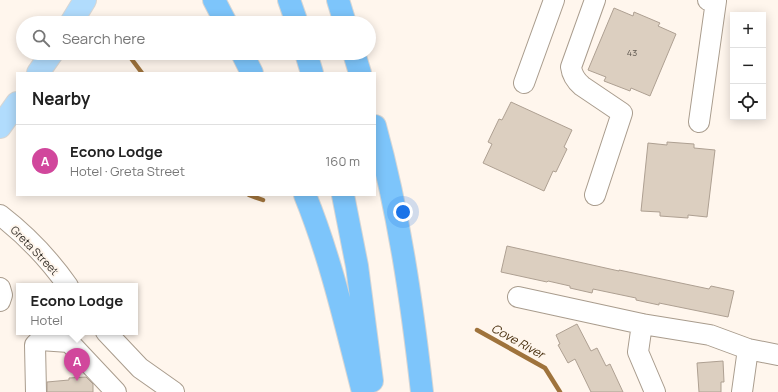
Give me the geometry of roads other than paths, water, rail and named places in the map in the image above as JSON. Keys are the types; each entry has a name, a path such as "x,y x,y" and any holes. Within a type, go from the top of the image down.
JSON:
{"highway":[{"path":"214,0 222,16"},
{"path":"289,0 294,16"},
{"path":"338,0 343,16"},
{"path":"246,60 252,72"},
{"path":"308,60 312,72"},
{"path":"356,60 360,72"},
{"path":"376,130 401,245 422,392"},
{"path":"305,196 314,216 330,266 363,392"},
{"path":"343,196 357,266 373,392"}],"main road":[{"path":"75,16 85,0"},
{"path":"39,72 47,60"},
{"path":"0,127 16,104"}],"street":[{"path":"524,83 554,0"},
{"path":"595,0 572,67 573,75 577,82 582,86 622,113 595,195"},
{"path":"699,122 716,1 708,0"},
{"name":"Greta Street","path":"1,220 21,232 45,256 66,283"},
{"path":"0,288 2,294 0,301"},
{"path":"518,297 642,324 710,335 748,349 778,355"},
{"path":"642,324 638,352 655,392"},
{"path":"109,335 140,368 174,392"},
{"path":"36,392 35,345 40,340 73,337 116,392"},
{"path":"742,392 748,349"}],"waterway":[{"name":"Cove River","path":"132,60 141,72"},
{"name":"Cove River","path":"252,196 263,200"},
{"name":"Cove River","path":"477,330 545,368 560,392"}],"place":[{"name":"Econo Lodge","path":"77,381"}]}
